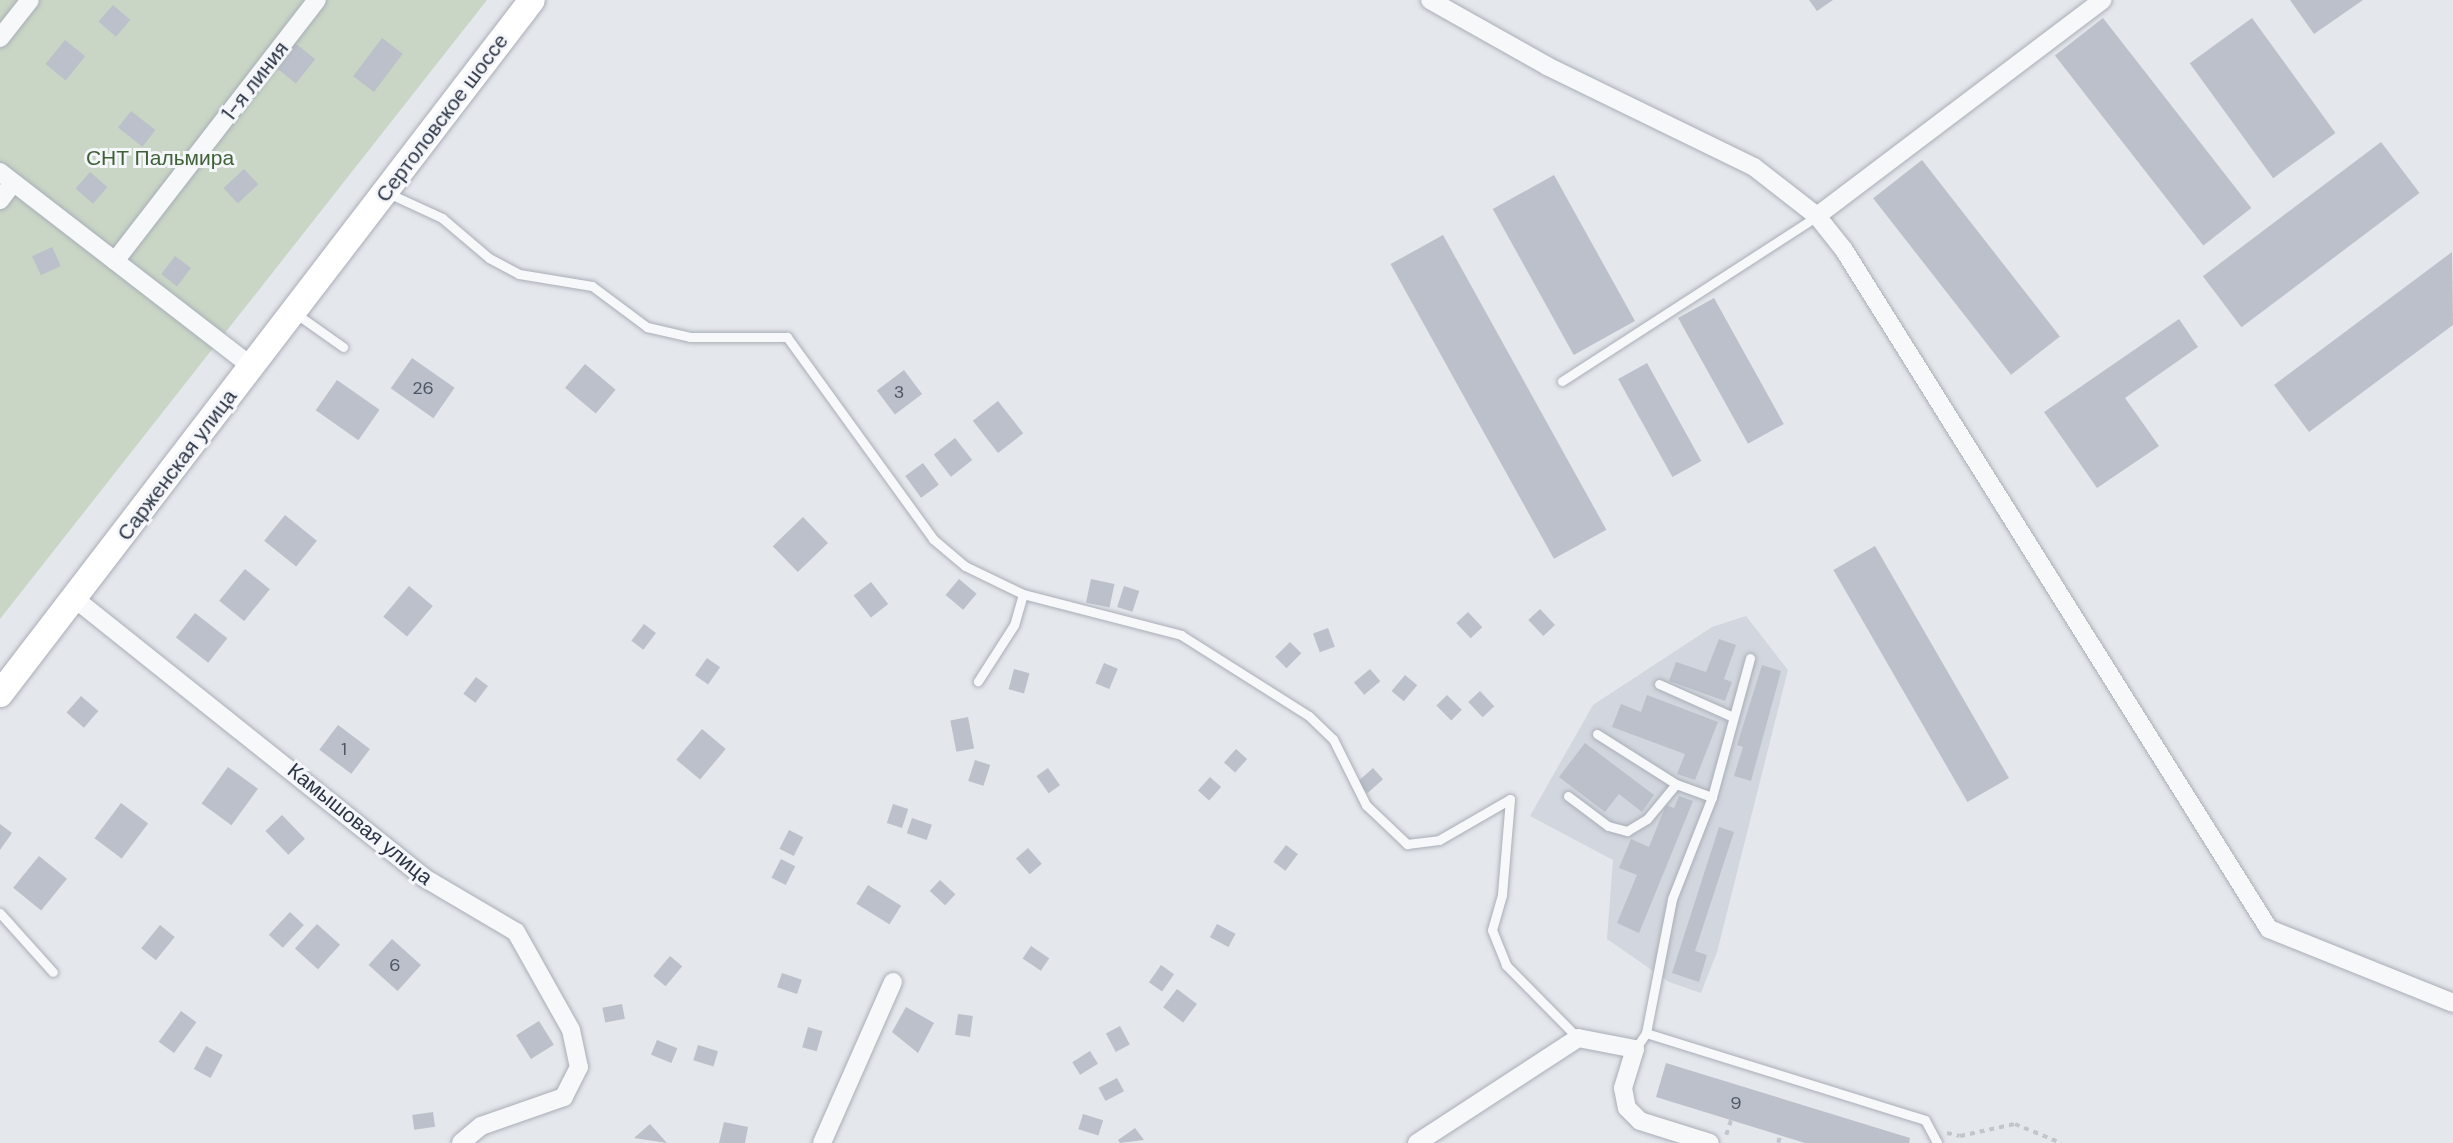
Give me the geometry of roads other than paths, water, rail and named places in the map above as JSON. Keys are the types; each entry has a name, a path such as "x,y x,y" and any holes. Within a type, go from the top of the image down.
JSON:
{"main road":[{"name":"Сертоловское шоссе","path":"353,236 532,0"},
{"name":"Сарженская улица","path":"0,694 353,236"}],"street":[{"path":"0,38 30,0"},
{"name":"1-я линия","path":"115,261 317,0"},
{"path":"1430,0 1547,66 1754,167 1817,216 1859,274 2269,929 2453,1003"},
{"path":"1817,216 2103,0"},
{"path":"0,200 7,177 252,367"},
{"name":"Камышовая улица","path":"74,598 423,877 516,932 571,1030 579,1067 564,1097 481,1126 461,1143"},
{"path":"822,1143 893,982"},
{"path":"1417,1143 1578,1038 1635,1049 1623,1088 1627,1108 1640,1121 1710,1143"}],"lane":[{"path":"386,192 442,218 489,258 519,274 592,286 647,327 690,337 787,337 933,539 965,566 1023,594 1181,635 1309,716 1333,739 1366,804 1385,828 1408,844 1439,839 1510,799 1502,895 1492,930 1506,965 1578,1038"},
{"path":"1562,381 1817,216"},
{"path":"294,312 343,347"},
{"path":"978,681 1014,625 1023,594"},
{"path":"1635,1049 1646,1033 1672,899 1712,797 1731,716 1750,658"},
{"path":"1659,684 1731,716"},
{"path":"1597,734 1676,784 1712,797"},
{"path":"1568,796 1608,826 1627,831 1647,819 1676,784"},
{"path":"0,913 53,972"},
{"path":"1646,1033 1925,1120 1935,1130 1937,1143"}],"park label":[{"name":"СНТ Пальмира","path":"160,158"}]}
